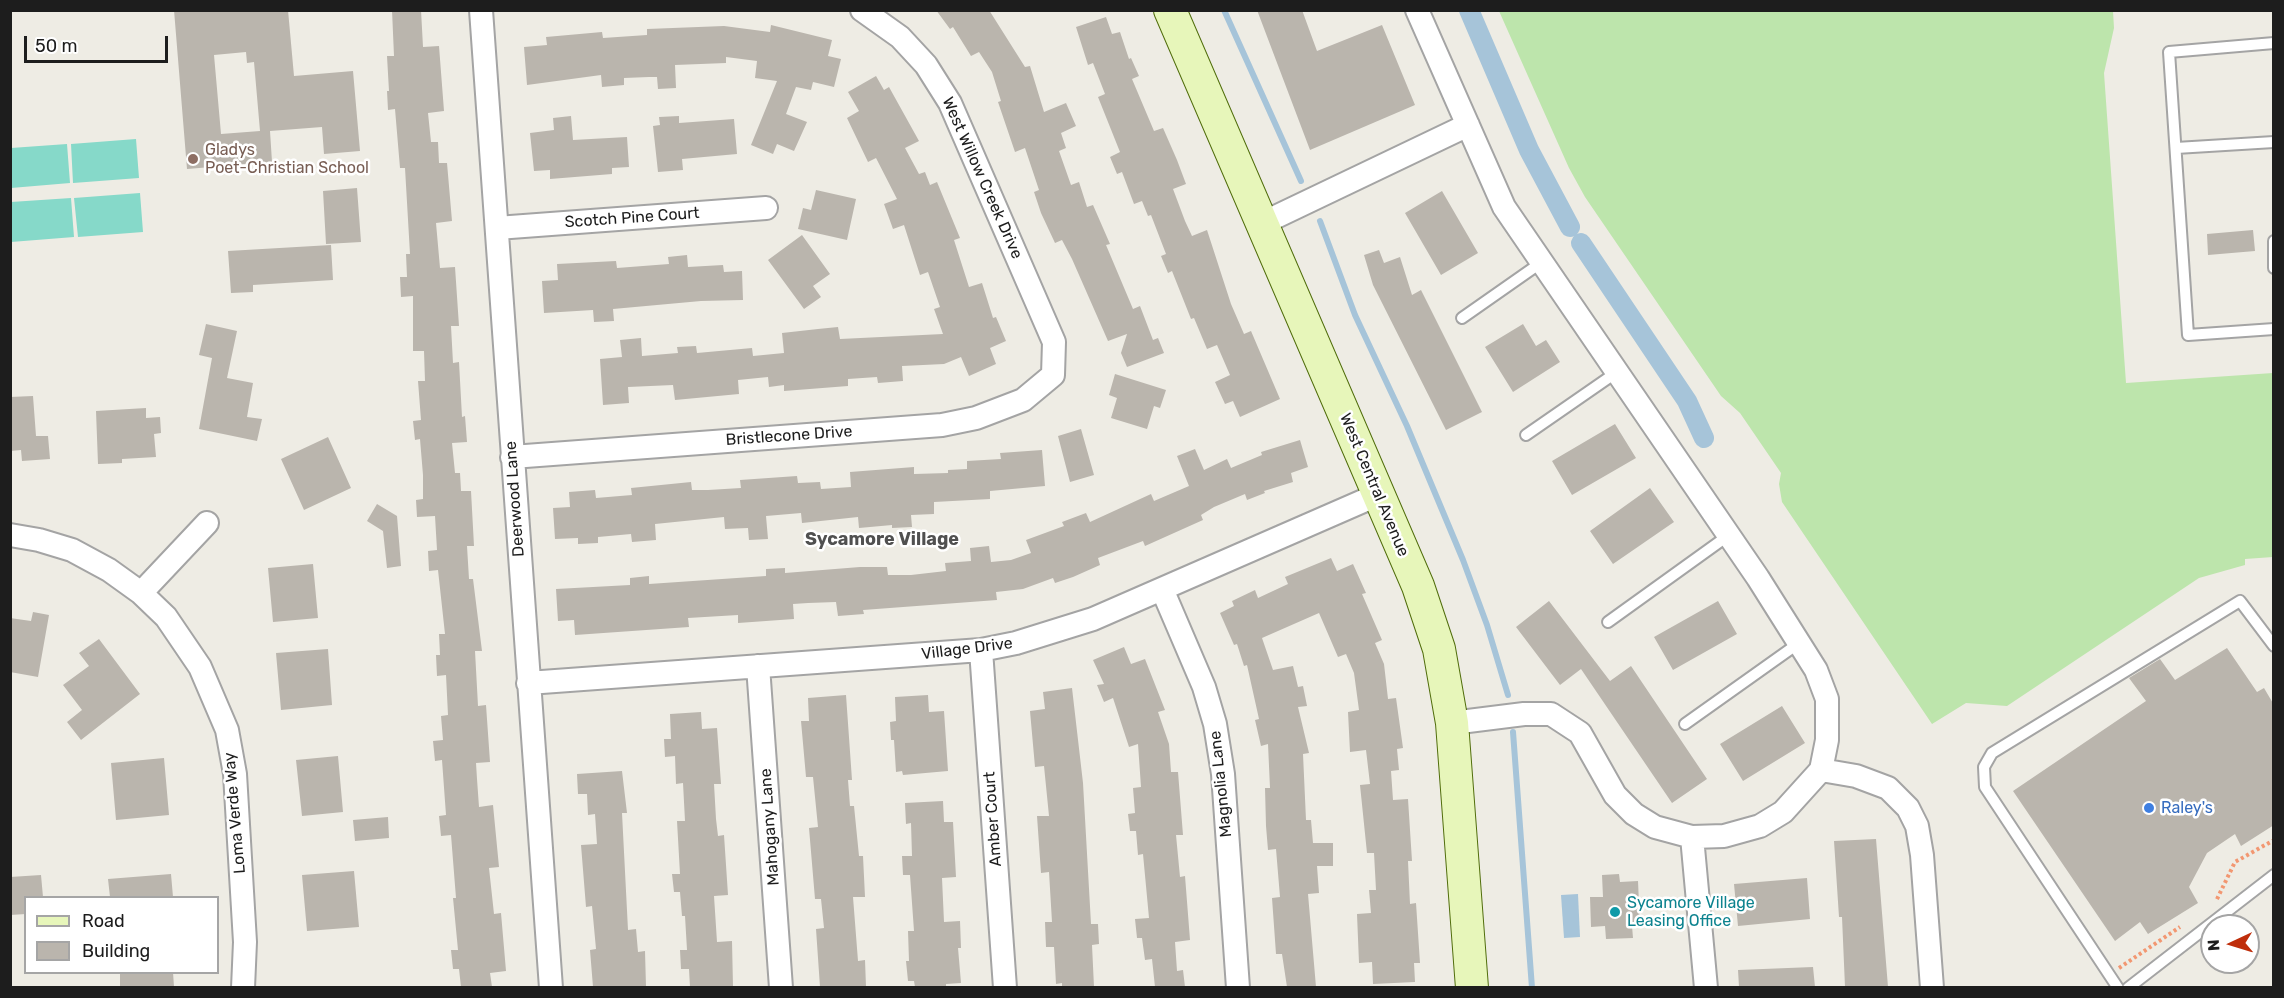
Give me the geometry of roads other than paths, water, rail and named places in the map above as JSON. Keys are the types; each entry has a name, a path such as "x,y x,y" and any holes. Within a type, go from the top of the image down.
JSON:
{"street":[{"name":"Deerwood Lane","path":"482,10 551,987"},
{"name":"West Willow Creek Drive","path":"862,10 900,36 926,65 950,103 1054,342 1053,375"},
{"name":"West Central Avenue","path":"1170,10 1263,223 1377,495 1418,585 1439,649 1452,723 1472,987"},
{"path":"1417,10 1504,207 1729,535 1816,670 1827,699 1827,741 1821,770 1783,812 1760,826 1724,836 1692,837 1655,827 1634,814 1615,795 1580,733 1551,714 1524,714 1452,723"},
{"path":"1263,223 1468,125"},
{"name":"Scotch Pine Court","path":"497,228 766,208"},
{"name":"Bristlecone Drive","path":"512,457 942,425 976,418 1023,400 1053,375"},
{"name":"Village Drive","path":"528,683 981,650 1059,630 1162,589 1377,495"},
{"path":"141,593 207,523"},
{"name":"Loma Verde Way","path":"10,535 39,540 72,550 109,570 141,593 182,638 200,667 227,730 235,774 245,942 243,987"},
{"name":"Magnolia Lane","path":"1162,589 1204,687 1215,724 1223,774 1238,987"},
{"name":"Amber Court","path":"981,650 1005,987"},
{"name":"Mahogany Lane","path":"758,666 781,987"},
{"path":"1821,770 1856,776 1888,788 1908,808 1917,825 1922,855 1932,987"},
{"path":"1692,837 1706,987"}],"lane":[{"path":"2274,43 2169,52 2188,335 2274,329"},
{"path":"2176,148 2274,142"},
{"path":"2274,241 2274,268"},
{"path":"1462,318 1542,262"},
{"path":"1526,435 1617,372"},
{"path":"1608,622 1729,535"},
{"path":"2118,987 1985,787 1984,767 1992,753 2240,601 2274,646"},
{"path":"1685,723 1799,642"},
{"path":"2128,987 2274,875"}],"waterway":[{"path":"1224,10 1301,181"},
{"path":"1469,10 1529,150 1570,227"},
{"path":"1320,221 1355,315 1407,426 1463,560 1487,625 1508,695"},
{"path":"1581,243 1687,401 1704,438"},
{"path":"1513,732 1532,988"}],"place":[{"name":"Gladys Poet-Christian School","path":"193,159"},
{"name":"Raley's","path":"2149,808"},
{"name":"Sycamore Village Leasing Office","path":"1615,912"}],"district":[{"name":"Sycamore Village","path":"882,540"}]}
